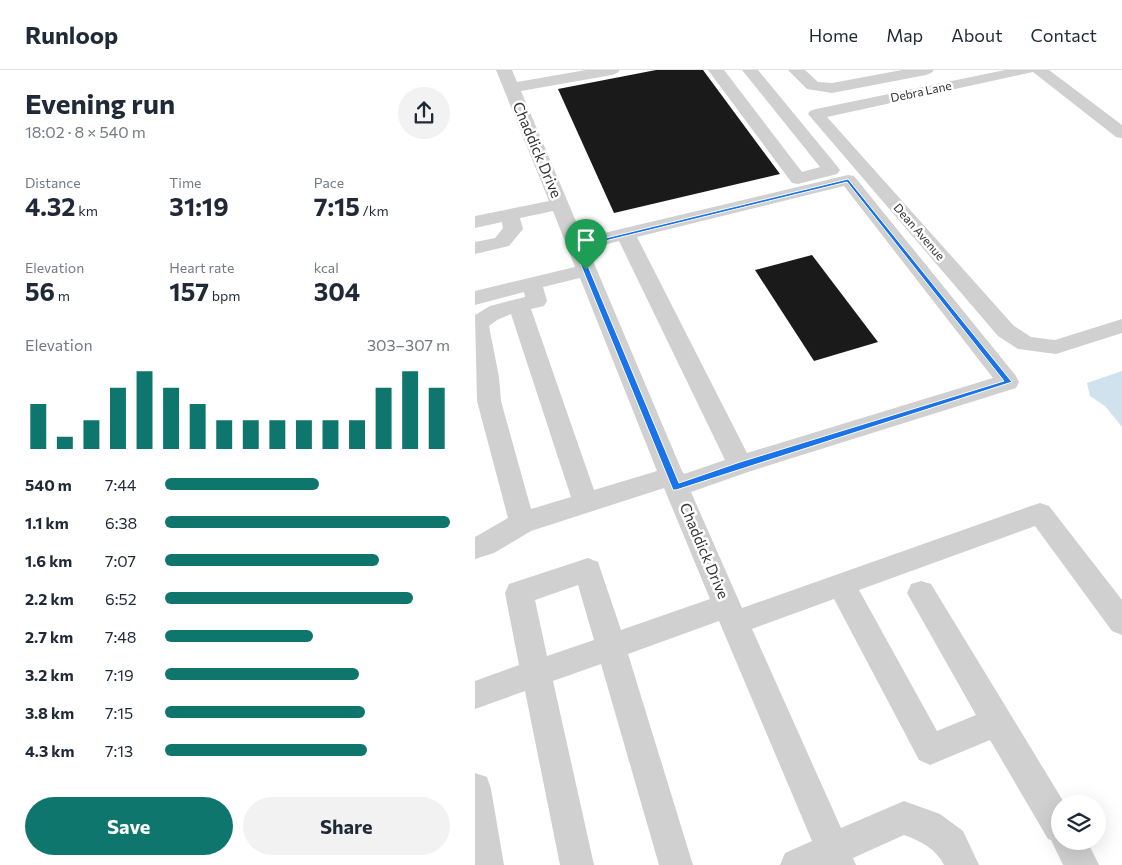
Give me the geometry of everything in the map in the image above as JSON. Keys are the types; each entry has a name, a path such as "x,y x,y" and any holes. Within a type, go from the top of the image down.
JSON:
{"street":[{"path":"507,78 540,70"},
{"path":"507,78 612,70"},
{"path":"716,70 798,178"},
{"path":"574,240 831,170 750,70"},
{"path":"796,70 813,86 832,88 926,70"},
{"name":"Debra Lane","path":"816,114 1027,70"},
{"path":"1039,70 1122,133"},
{"name":"Chaddick Drive","path":"507,78 674,482 835,857"},
{"name":"Dean Avenue","path":"816,114 1006,331 1026,344 1056,347 1122,326"},
{"path":"475,548 484,545 521,523 586,503 740,465 1009,382 848,180 625,233 574,240"},
{"path":"475,222 559,204"},
{"path":"475,248 502,242 513,229 509,214"},
{"path":"625,233 740,465"},
{"path":"475,298 586,270"},
{"path":"521,523 489,401 488,377 478,325 484,317 499,310 537,301 532,284"},
{"path":"519,305 586,503"},
{"path":"475,695 611,647 841,585 1041,513 1122,622"},
{"path":"577,865 519,593 588,570 676,865"},
{"path":"841,585 930,749 997,722"},
{"path":"921,593 1051,812"},
{"path":"475,789 487,865"},
{"path":"797,865 835,857 904,818 928,826 951,843 962,865"},
{"path":"1073,850 1082,865"}],"water":[{"path":"1122,371 1122,427 1105,406 1090,396 1087,383"}],"building":[{"path":"656,70 703,70 780,174 614,213 558,89"},
{"path":"812,255 878,342 814,361 755,270"}],"route":[{"path":"848,180 1009,382 740,465 676,487 586,270 576,246 848,180"}]}
